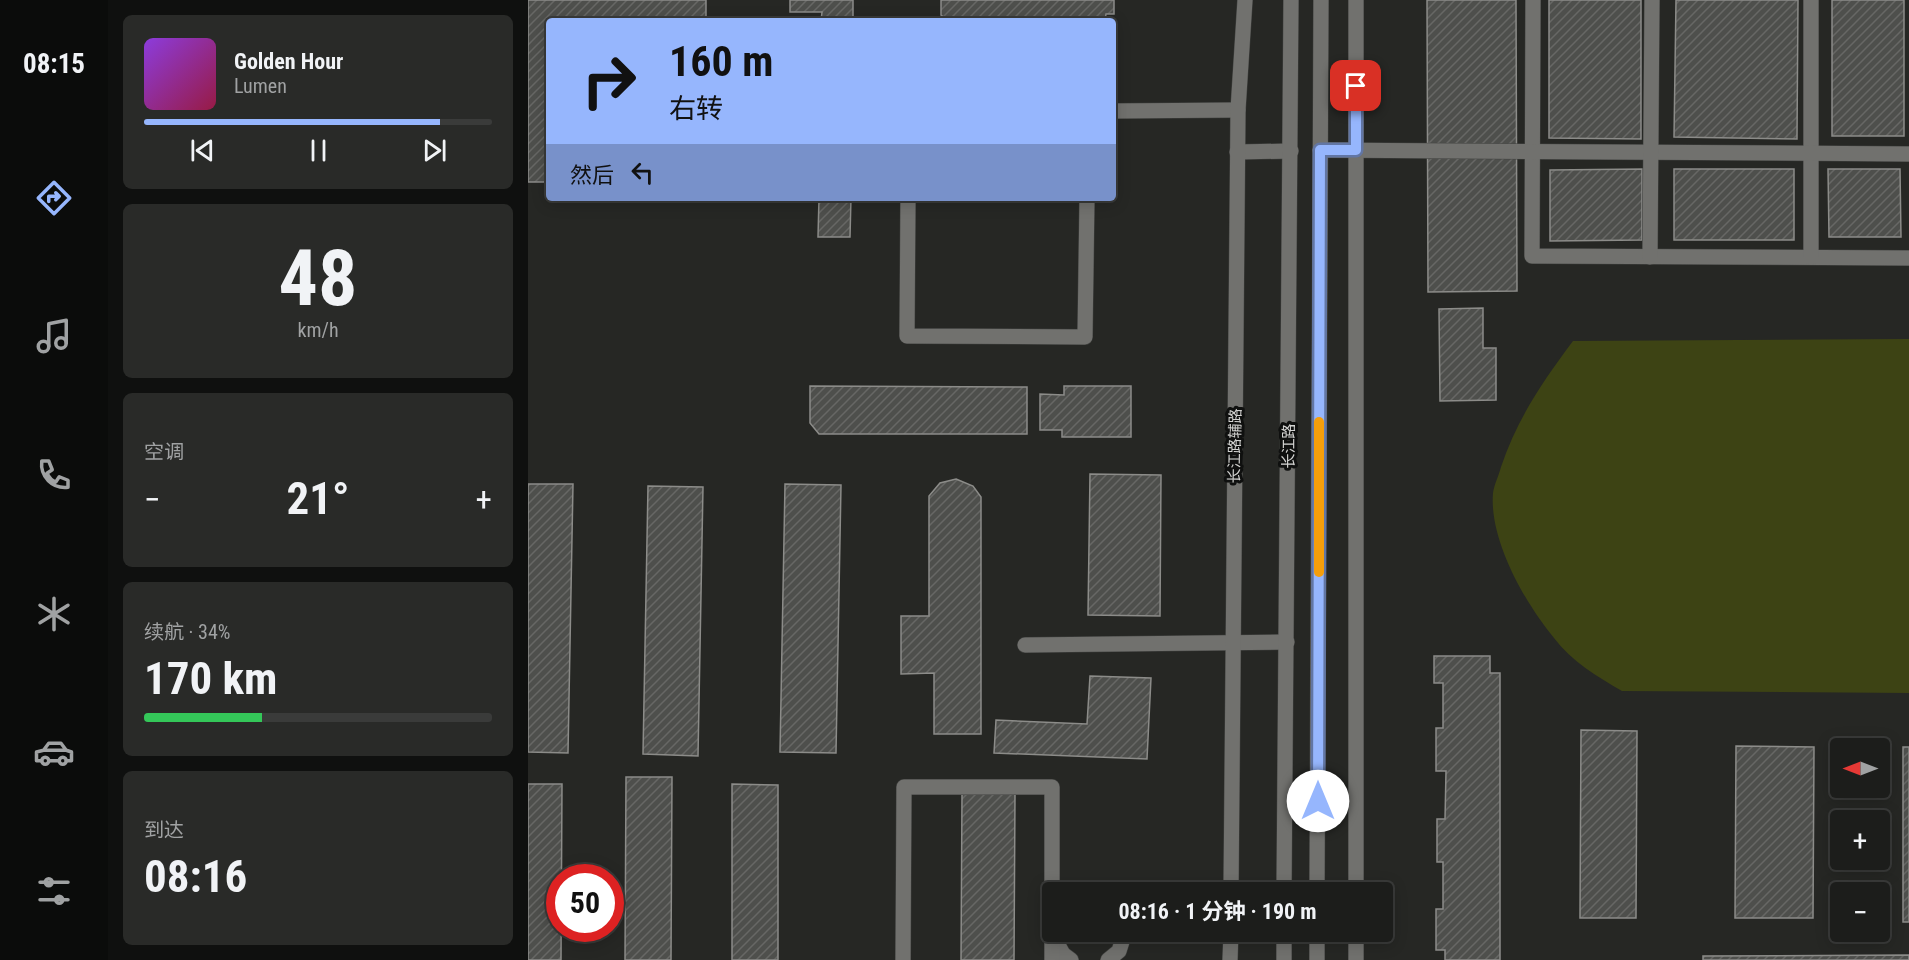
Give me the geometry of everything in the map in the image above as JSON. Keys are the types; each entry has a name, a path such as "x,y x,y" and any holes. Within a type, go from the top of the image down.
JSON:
{"street":[{"name":"长江路辅路","path":"1231,882 1237,152 1245,0"},
{"name":"长江路","path":"1284,882 1291,0"},
{"name":"长江路","path":"1317,882 1321,0"},
{"path":"1356,0 1356,882"},
{"path":"1533,0 1532,256 1909,258"},
{"path":"1650,257 1652,0"},
{"path":"1811,0 1811,257"},
{"path":"1116,111 1238,110"},
{"path":"1320,150 1909,154"},
{"path":"1237,152 1291,151"},
{"path":"908,201 907,336 1073,337 1085,337 1087,201"},
{"path":"1025,645 1233,640 1287,642"},
{"path":"903,960 904,787 1052,787 1052,882"},
{"path":"1052,942 1052,960"},
{"path":"1058,942 1063,954 1071,960"},
{"path":"1108,960 1119,951 1122,942"},
{"path":"1230,960 1231,942"},
{"path":"1284,942 1284,960"},
{"path":"1317,942 1317,960"},
{"path":"1356,942 1356,960"}],"green space":[{"path":"1909,339 1909,693 1622,691 1585,668 1568,654 1543,624 1511,570 1497,531 1493,511 1493,493 1507,449 1523,417 1541,386 1573,341"}],"building":[{"path":"528,0 706,0 706,18 546,18 546,182 528,182"},
{"path":"790,0 853,0 853,18 821,18 822,12 790,12"},
{"path":"941,0 1114,0 1114,14 1106,14 1105,18 945,18 941,15"},
{"path":"1427,0 1516,0 1517,291 1428,292"},
{"path":"1549,0 1641,0 1641,139 1549,138"},
{"path":"1676,0 1798,0 1797,139 1674,137"},
{"path":"1832,0 1904,0 1904,136 1832,136"},
{"path":"1642,169 1642,240 1550,241 1550,170"},
{"path":"1674,169 1794,169 1794,240 1674,240"},
{"path":"1828,169 1900,169 1901,237 1829,237"},
{"path":"819,201 851,201 850,237 818,237"},
{"path":"1483,308 1483,348 1496,348 1496,400 1440,401 1439,309"},
{"path":"810,386 1027,387 1027,434 819,434 810,423"},
{"path":"1064,386 1131,386 1131,437 1062,437 1062,430 1040,430 1040,394 1064,395"},
{"path":"1090,474 1161,475 1160,616 1088,615"},
{"path":"956,479 973,486 981,497 981,734 934,734 934,673 901,674 901,616 929,616 929,496 940,483"},
{"path":"528,484 573,484 568,753 528,752"},
{"path":"785,484 841,485 836,753 780,752"},
{"path":"648,486 703,487 698,756 643,754"},
{"path":"1434,656 1490,656 1490,673 1500,673 1500,960 1445,960 1445,950 1436,950 1436,909 1443,909 1443,862 1437,862 1437,819 1445,819 1446,771 1436,771 1436,728 1443,728 1443,683 1434,683"},
{"path":"1090,676 1151,678 1147,759 994,753 996,720 1087,724"},
{"path":"1581,730 1637,731 1636,918 1580,918"},
{"path":"1736,746 1814,747 1813,918 1735,918"},
{"path":"1903,747 1909,747 1909,922 1903,922"},
{"path":"626,777 672,777 671,960 625,960"},
{"path":"528,784 562,784 562,864 546,864 546,942 561,942 561,960 528,960"},
{"path":"732,784 778,785 778,960 732,960"},
{"path":"962,794 1015,794 1014,960 961,960"},
{"path":"1909,955 1909,960 1703,960 1703,956"}],"slow traffic":[{"path":"1319,422 1319,572"}],"route":[{"path":"1318,801 1320,150 1356,150 1356,86"}]}
